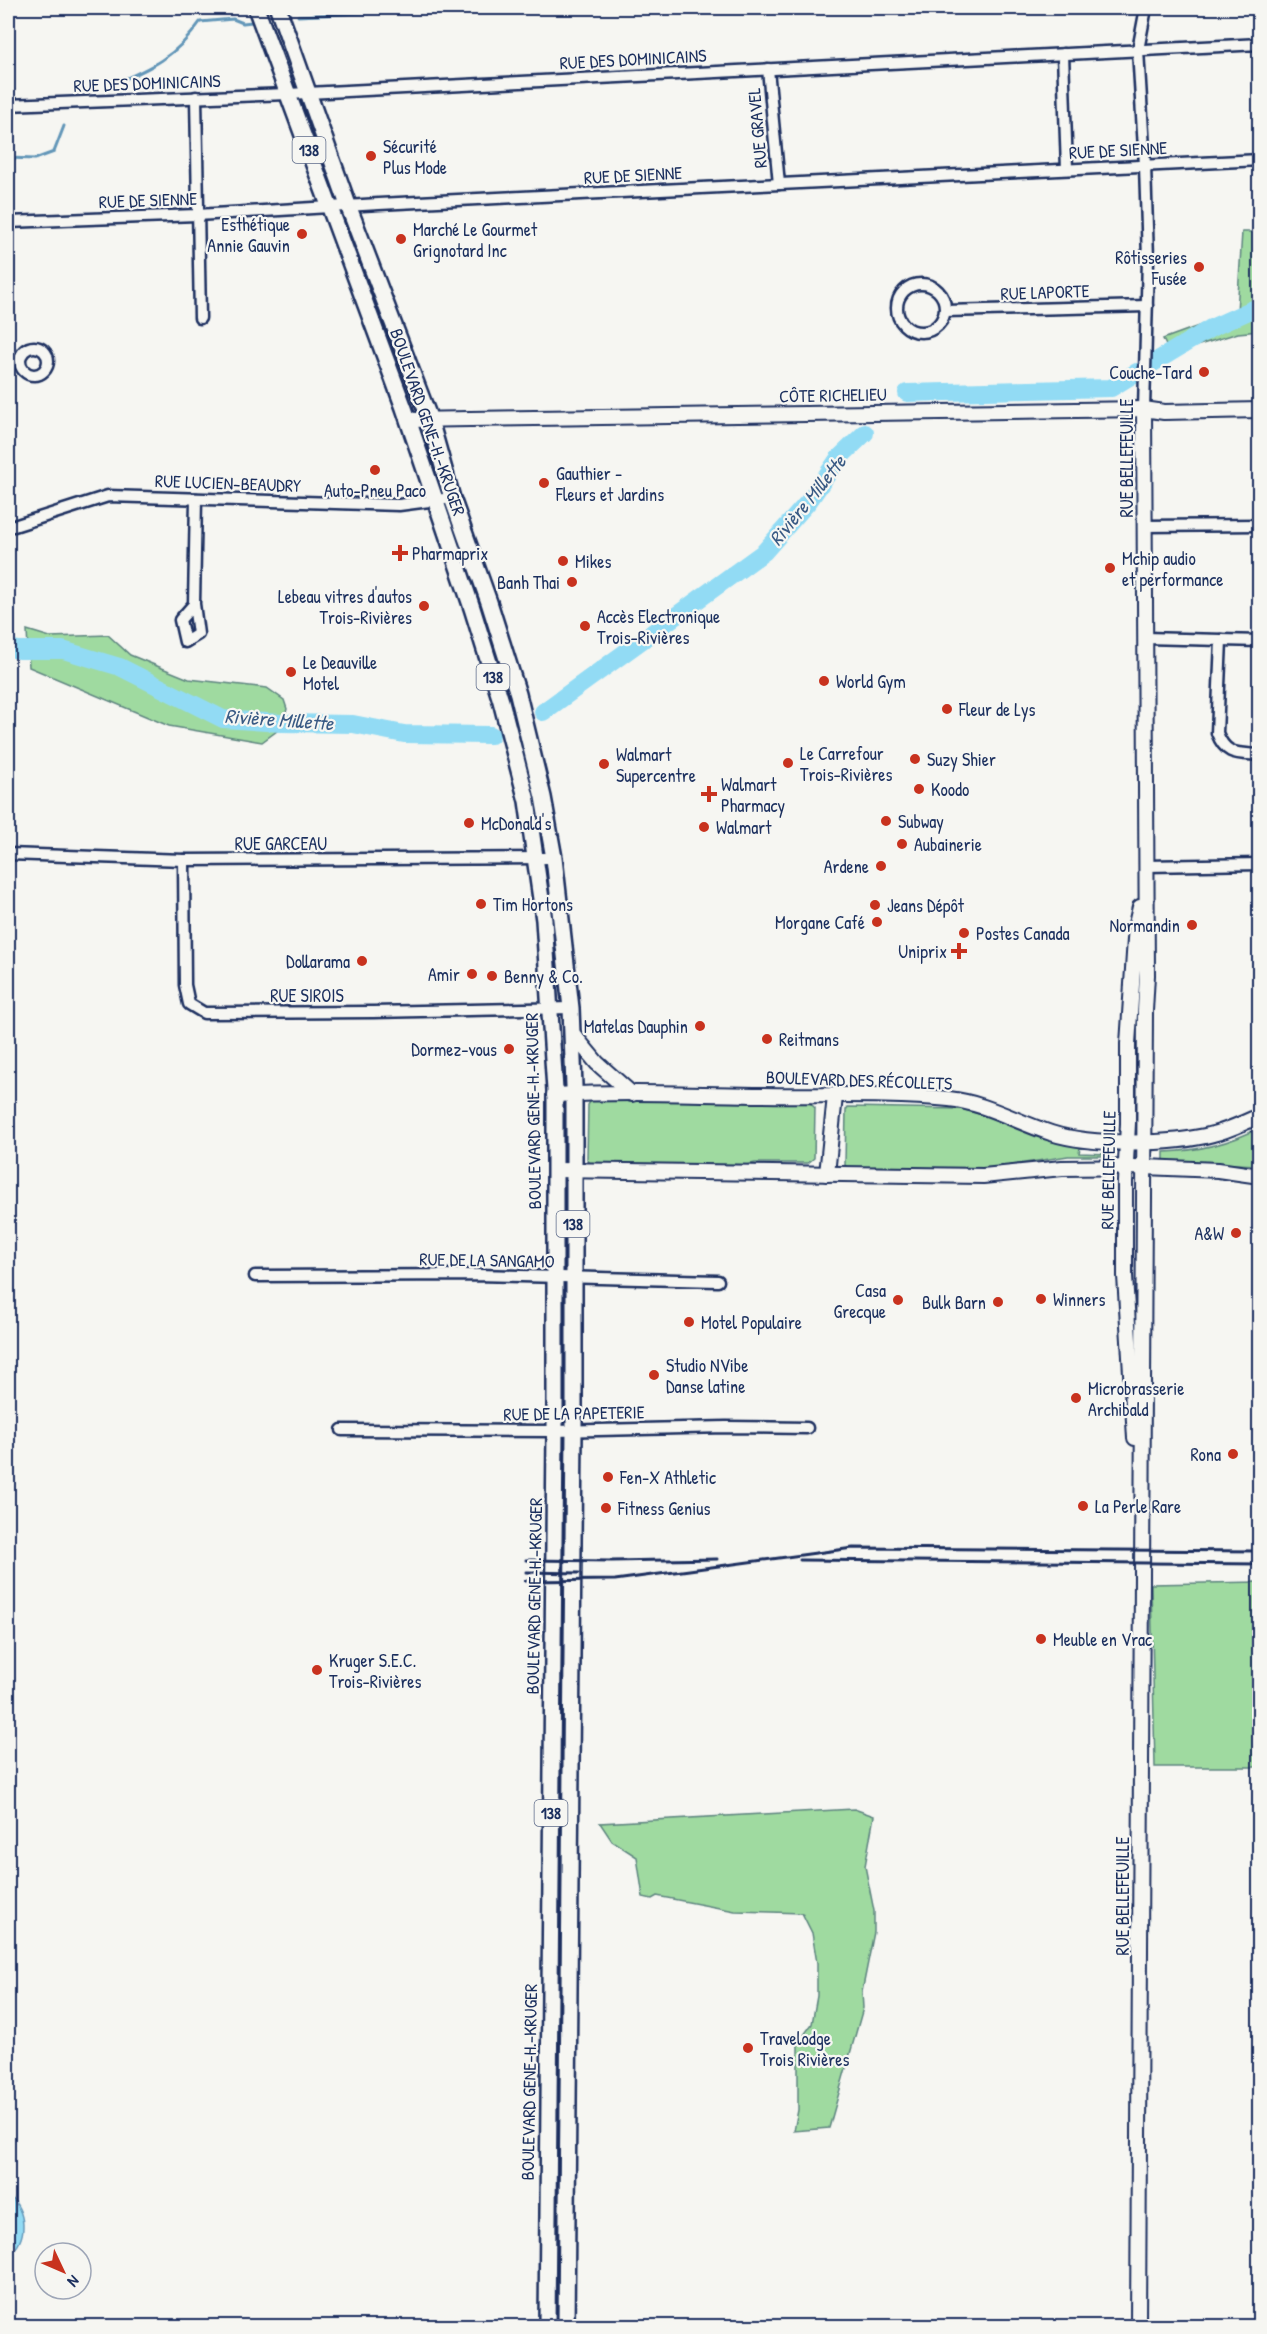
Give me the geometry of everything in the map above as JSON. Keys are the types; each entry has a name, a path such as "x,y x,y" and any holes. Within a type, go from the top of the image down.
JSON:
{"main road":[{"name":"BOULEVARD GENE-H.-KRUGER","path":"256,8 408,420 501,701 527,801 544,920 554,1095 555,1170 555,1431 547,2326"},
{"name":"BOULEVARD GENE-H.-KRUGER","path":"278,8 348,205 430,420 452,498 489,602 518,694 543,797 554,858 571,1008 574,1094 574,1430 566,2326"}],"street":[{"name":"RUE BELLEFEUILLE","path":"1138,2326 1144,1011 1147,975 1144,409 1148,259 1138,50 1146,8"},
{"name":"RUE DES DOMINICAINS","path":"8,105 288,94 1260,44"},
{"path":"1063,54 1067,170"},
{"name":"RUE GRAVEL","path":"768,69 779,184"},
{"path":"196,97 200,318"},
{"name":"RUE DE SIENNE","path":"8,222 197,215 348,205 1260,160"},
{"path":"923,284 931,286 942,296 945,311 938,325 923,331 908,327 899,315 899,300 909,288 923,284"},
{"name":"RUE LAPORTE","path":"945,311 1147,306"},
{"path":"8,363 20,363"},
{"name":"CÔTE RICHELIEU","path":"408,420 1144,409 1164,412 1260,410"},
{"name":"RUE LUCIEN-BEAUDRY","path":"8,526 108,496 399,505 452,498"},
{"path":"194,604 196,499"},
{"path":"1144,525 1260,525"},
{"path":"1145,638 1260,641"},
{"path":"1221,640 1217,733 1222,746 1233,753 1260,755"},
{"name":"RUE GARCEAU","path":"8,854 184,860 554,858"},
{"name":"RUE SIROIS","path":"184,860 185,985 189,1004 204,1013 571,1008"},
{"path":"1146,872 1260,864"},
{"name":"RUE BELLEFEUILLE","path":"1142,1466 1136,1454 1125,1276 1128,1044 1136,924 1146,872"},
{"path":"573,1034 597,1064 632,1094"},
{"name":"BOULEVARD DES RÉCOLLETS","path":"554,1095 835,1096 956,1100 987,1107 1062,1136 1082,1140 1179,1140 1211,1135 1260,1116"},
{"path":"827,1174 835,1096"},
{"path":"555,1170 983,1176 1062,1168 1144,1167 1218,1170 1260,1176"},
{"name":"RUE DE LA SANGAMO","path":"255,1276 554,1276 718,1281"},
{"name":"RUE DE LA PAPETERIE","path":"342,1430 555,1431 726,1427 807,1428"},
{"path":"547,2260 567,2260"}],"green space":[{"path":"1242,232 1259,232 1259,331 1238,333 1170,354 1163,339 1237,312"},
{"path":"27,630 50,637 108,635 130,655 189,679 267,688 284,700 287,709 281,728 262,742 169,726 29,667"},
{"path":"592,1099 809,1102 815,1108 814,1158 808,1163 755,1163 734,1168 591,1164 587,1160 588,1105"},
{"path":"848,1107 960,1109 1002,1120 1059,1143 1109,1147 1109,1149 1080,1148 1079,1153 1109,1154 1109,1156 1068,1156 987,1169 848,1168 845,1165 846,1110"},
{"path":"1259,1128 1259,1165 1164,1161 1164,1152 1213,1146"},
{"path":"1259,1582 1259,1767 1155,1767 1151,1584"},
{"path":"854,1809 874,1816 865,1866 874,1911 874,1932 862,1992 863,2008 829,2128 794,2131 798,2110 798,2043 812,2024 817,1996 817,1963 812,1933 802,1913 735,1911 657,1896 652,1899 643,1897 637,1857 612,1841 600,1823"}],"water":[{"path":"8,2194 19,2209 23,2225 20,2242 8,2256"}],"waterway":[{"path":"298,16 471,8"},
{"path":"113,84 139,73 172,53 200,22 233,19 243,23 252,22"},
{"path":"8,158 35,159 54,152 64,126"},
{"name":"Rivière Millette","path":"1153,363 1211,328 1260,306"},
{"name":"Rivière Millette","path":"907,393 1111,388 1137,372"},
{"name":"Rivière Millette","path":"543,712 764,552 809,501 838,459 865,433"},
{"name":"Rivière Millette","path":"8,648 63,650 120,667 223,719 353,724 404,734 491,735"}],"railway":[{"path":"525,1581 615,1580 853,1548 1260,1551"},
{"path":"526,1560 717,1559"},
{"path":"800,1560 1260,1564"},
{"path":"526,1572 579,1573"}],"place":[{"name":"Sécurité Plus Mode","path":"371,156"},
{"name":"Esthétique Annie Gauvin","path":"302,234"},
{"name":"Marché Le Gourmet Grignotard Inc","path":"401,239"},
{"name":"Rôtisseries Fusée","path":"1199,267"},
{"name":"Couche-Tard","path":"1204,372"},
{"name":"Auto-Pneu Paco","path":"375,470"},
{"name":"Gauthier - Fleurs et Jardins","path":"544,483"},
{"name":"Pharmaprix","path":"400,553"},
{"name":"Mikes","path":"563,561"},
{"name":"Mchip audio et performance","path":"1110,568"},
{"name":"Banh Thai","path":"572,582"},
{"name":"Lebeau vitres d'autos Trois-Rivières","path":"424,606"},
{"name":"Accès Electronique Trois-Rivières","path":"585,626"},
{"name":"Le Deauville Motel","path":"291,672"},
{"name":"World Gym","path":"824,681"},
{"name":"Fleur de Lys","path":"947,709"},
{"name":"Suzy Shier","path":"915,759"},
{"name":"Le Carrefour Trois-Rivières","path":"788,763"},
{"name":"Walmart Supercentre","path":"604,764"},
{"name":"Koodo","path":"919,789"},
{"name":"Walmart Pharmacy","path":"709,794"},
{"name":"Subway","path":"886,821"},
{"name":"McDonald's","path":"469,823"},
{"name":"Walmart","path":"704,827"},
{"name":"Aubainerie","path":"902,844"},
{"name":"Ardene","path":"881,866"},
{"name":"Tim Hortons","path":"481,904"},
{"name":"Jeans Dépôt","path":"875,905"},
{"name":"Morgane Café","path":"877,922"},
{"name":"Normandin","path":"1192,925"},
{"name":"Postes Canada","path":"964,933"},
{"name":"Uniprix","path":"959,951"},
{"name":"Dollarama","path":"362,961"},
{"name":"Amir","path":"472,974"},
{"name":"Benny & Co.","path":"492,976"},
{"name":"Matelas Dauphin","path":"700,1026"},
{"name":"Reitmans","path":"767,1039"},
{"name":"Dormez-vous","path":"509,1049"},
{"name":"A&W","path":"1236,1233"},
{"name":"Winners","path":"1041,1299"},
{"name":"Casa Grecque","path":"898,1300"},
{"name":"Bulk Barn","path":"998,1302"},
{"name":"Motel Populaire","path":"689,1322"},
{"name":"Studio NVibe Danse latine","path":"654,1375"},
{"name":"Microbrasserie Archibald","path":"1076,1398"},
{"name":"Rona","path":"1233,1454"},
{"name":"Fen-X Athletic","path":"608,1477"},
{"name":"La Perle Rare","path":"1083,1506"},
{"name":"Fitness Genius","path":"606,1508"},
{"name":"Meuble en Vrac","path":"1041,1639"},
{"name":"Kruger S.E.C. Trois-Rivières","path":"317,1670"},
{"name":"Travelodge Trois Rivières","path":"748,2048"}]}
